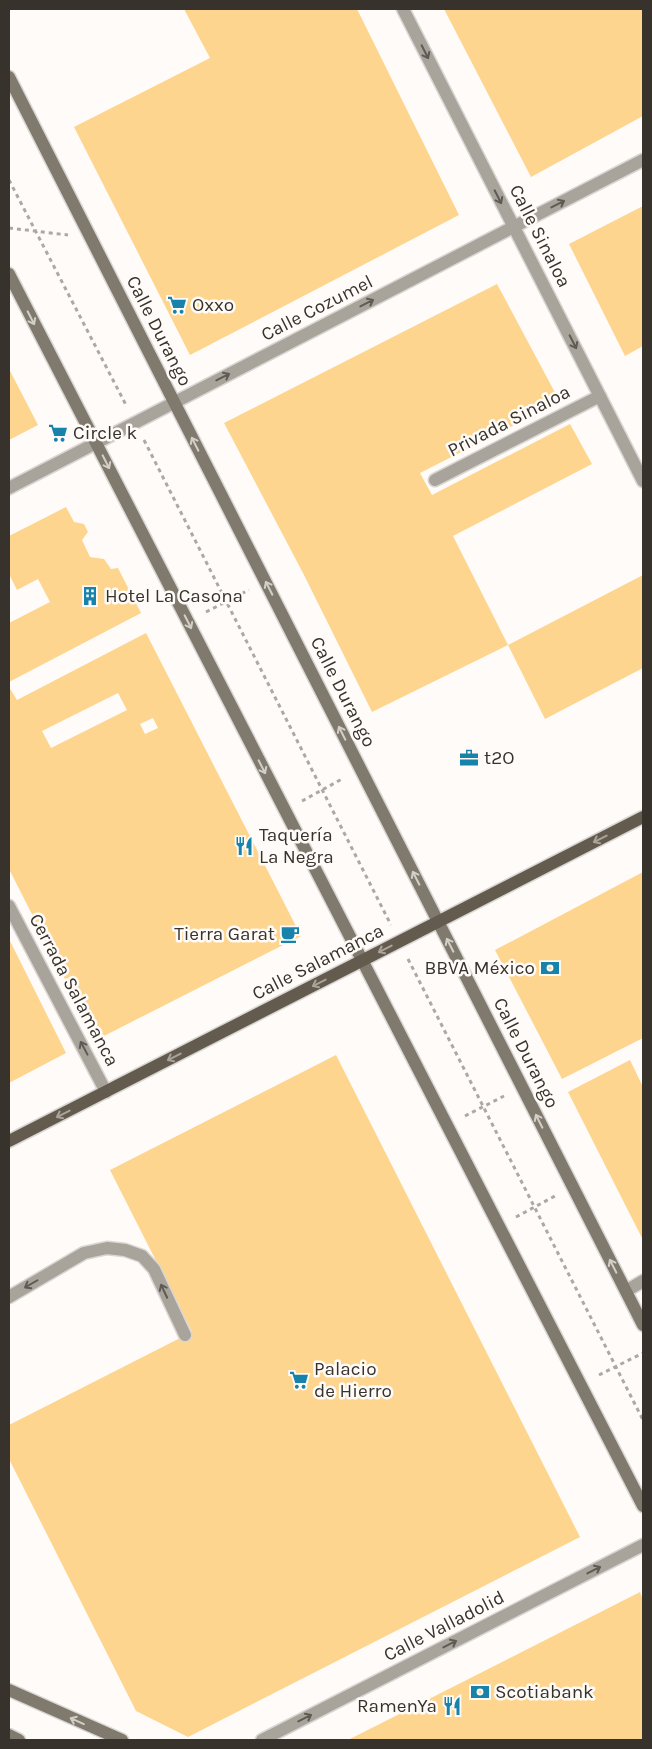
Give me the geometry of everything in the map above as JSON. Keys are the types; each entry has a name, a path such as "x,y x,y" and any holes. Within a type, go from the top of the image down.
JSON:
{"main road":[{"name":"Calle Durango","path":"9,77 643,1325"},
{"path":"9,274 643,1506"},
{"name":"Calle Salamanca","path":"9,1141 643,817"},
{"path":"9,1690 122,1740"},
{"path":"9,1735 19,1740"}],"street":[{"name":"Calle Sinaloa","path":"403,9 643,481"},
{"name":"Calle Cozumel","path":"9,488 643,160"},
{"name":"Privada Sinaloa","path":"435,480 600,396"},
{"name":"Cerrada Salamanca","path":"9,906 106,1092"},
{"path":"9,1297 84,1253 107,1248 125,1250 142,1256 154,1269 185,1335"},
{"path":"626,1291 643,1281"},
{"name":"Calle Valladolid","path":"262,1740 643,1545"}],"path":[{"path":"9,180 227,602 643,1420"},
{"path":"9,228 90,237"},
{"path":"187,621 265,581"},
{"path":"285,811 360,769"},
{"path":"447,1126 522,1086"},
{"path":"499,1226 573,1187"},
{"path":"581,1384 643,1353"}],"building":[{"path":"184,9 357,9 459,215 190,355 74,127 210,58"},
{"path":"444,9 643,9 643,116 531,177"},
{"path":"643,206 643,346 625,356 569,244"},
{"path":"497,284 560,402 420,473 432,495 570,424 592,464 453,536 508,645 372,712 303,573 224,423"},
{"path":"9,369 38,425 9,440"},
{"name":"Hotel La Casona","path":"66,507 74,522 84,524 88,532 82,540 90,557 104,559 111,569 118,568 141,613 9,682 9,623 50,602 38,579 17,590 9,574 9,536"},
{"path":"643,575 643,668 545,719 508,645"},
{"path":"146,633 301,936 96,1040 9,869 9,687 17,700","holes":["118,693 127,710 51,748 42,731","153,718 158,728 145,734 140,724"]},
{"path":"643,872 643,1038 562,1079 495,950"},
{"path":"9,939 66,1053 9,1083"},
{"name":"Palacio de Hierro","path":"336,1055 580,1537 188,1737 136,1711 9,1459 9,1425 192,1332 110,1170"},
{"path":"630,1060 643,1087 643,1240 568,1092"},
{"path":"640,1592 643,1600 643,1740 348,1740"}],"place":[{"name":"Oxxo","path":"177,305"},
{"name":"Circle k","path":"58,433"},
{"name":"Hotel La Casona","path":"90,596"},
{"name":"t2O","path":"469,758"},
{"name":"Taquería La Negra","path":"244,846"},
{"name":"Tierra Garat","path":"290,934"},
{"name":"BBVA México","path":"550,968"},
{"name":"Palacio de Hierro","path":"299,1380"},
{"name":"Scotiabank","path":"480,1692"},
{"name":"RamenYa","path":"452,1706"}]}
